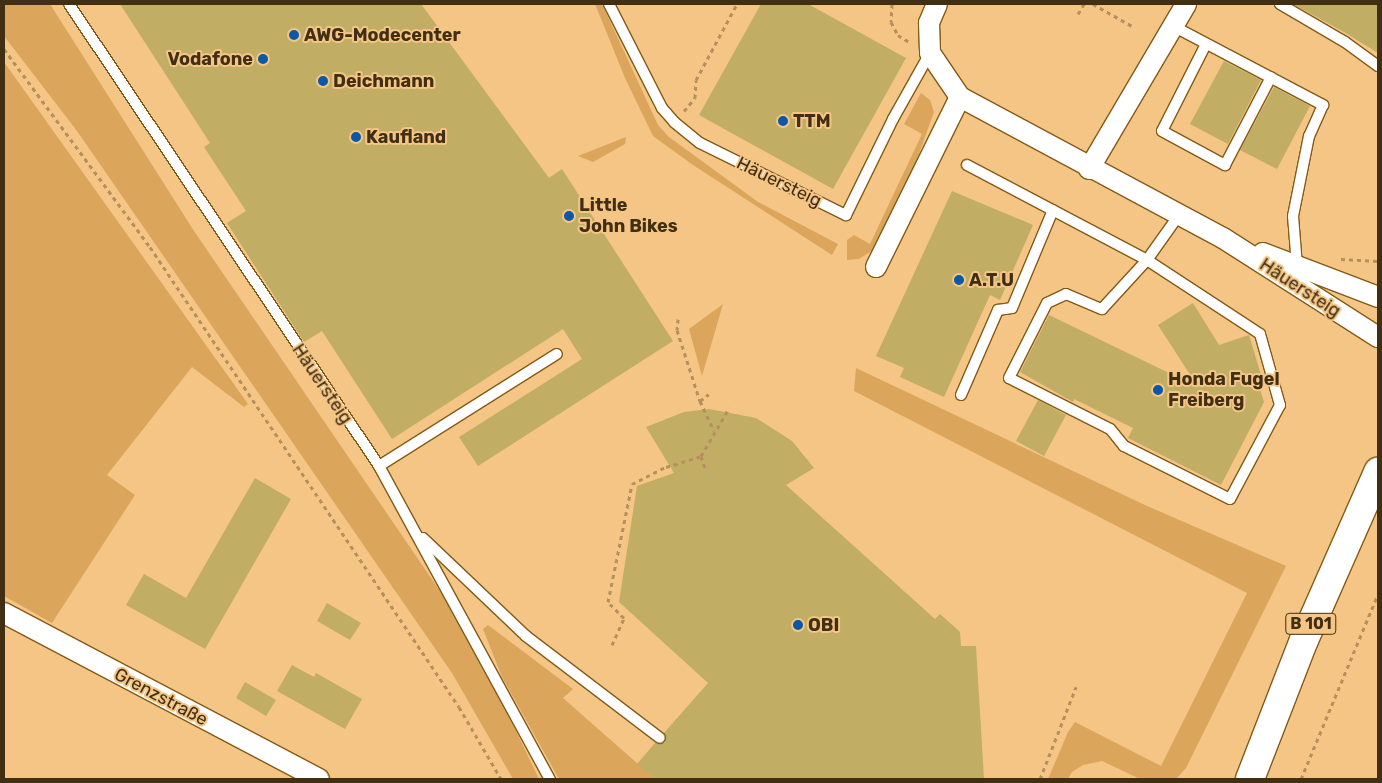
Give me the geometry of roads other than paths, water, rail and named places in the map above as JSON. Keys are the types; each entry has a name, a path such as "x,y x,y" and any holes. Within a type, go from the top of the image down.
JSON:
{"main road":[{"name":"B 101","path":"1250,779 1304,640 1378,472"}],"street":[{"path":"930,53 929,23 937,4"},
{"path":"1089,169 1186,4"},
{"name":"Häuersteig","path":"930,53 960,97 1089,169 1223,238 1378,337"},
{"path":"876,267 960,97"},
{"name":"Häuersteig","path":"1223,238 1378,296"},
{"name":"Grenzstraße","path":"4,613 319,779"}],"lane":[{"name":"Häuersteig","path":"69,4 379,466 550,779"},
{"name":"Häuersteig","path":"609,4 662,108 674,122 700,143 846,215 893,119 930,53"},
{"path":"1280,4 1345,42 1378,66"},
{"path":"1173,26 1323,105 1310,136 1293,216 1297,266"},
{"path":"1206,44 1162,132 1225,165 1271,77"},
{"path":"967,166 1147,260 1260,334 1280,405 1230,499 1124,446 1110,429 1009,378 1047,303 1066,294 1102,309 1147,260 1179,215"},
{"path":"961,395 998,310 1012,308 1053,210"},
{"path":"379,466 557,354"},
{"path":"415,531 526,636 660,738"}],"place":[{"name":"AWG-Modecenter","path":"294,35"},
{"name":"Vodafone","path":"263,59"},
{"name":"Deichmann","path":"323,81"},
{"name":"TTM","path":"783,121"},
{"name":"Kaufland","path":"356,137"},
{"name":"Little John Bikes","path":"569,216"},
{"name":"A.T.U","path":"959,280"},
{"name":"Honda Fugel Freiberg","path":"1158,390"},
{"name":"OBI","path":"798,625"}]}
